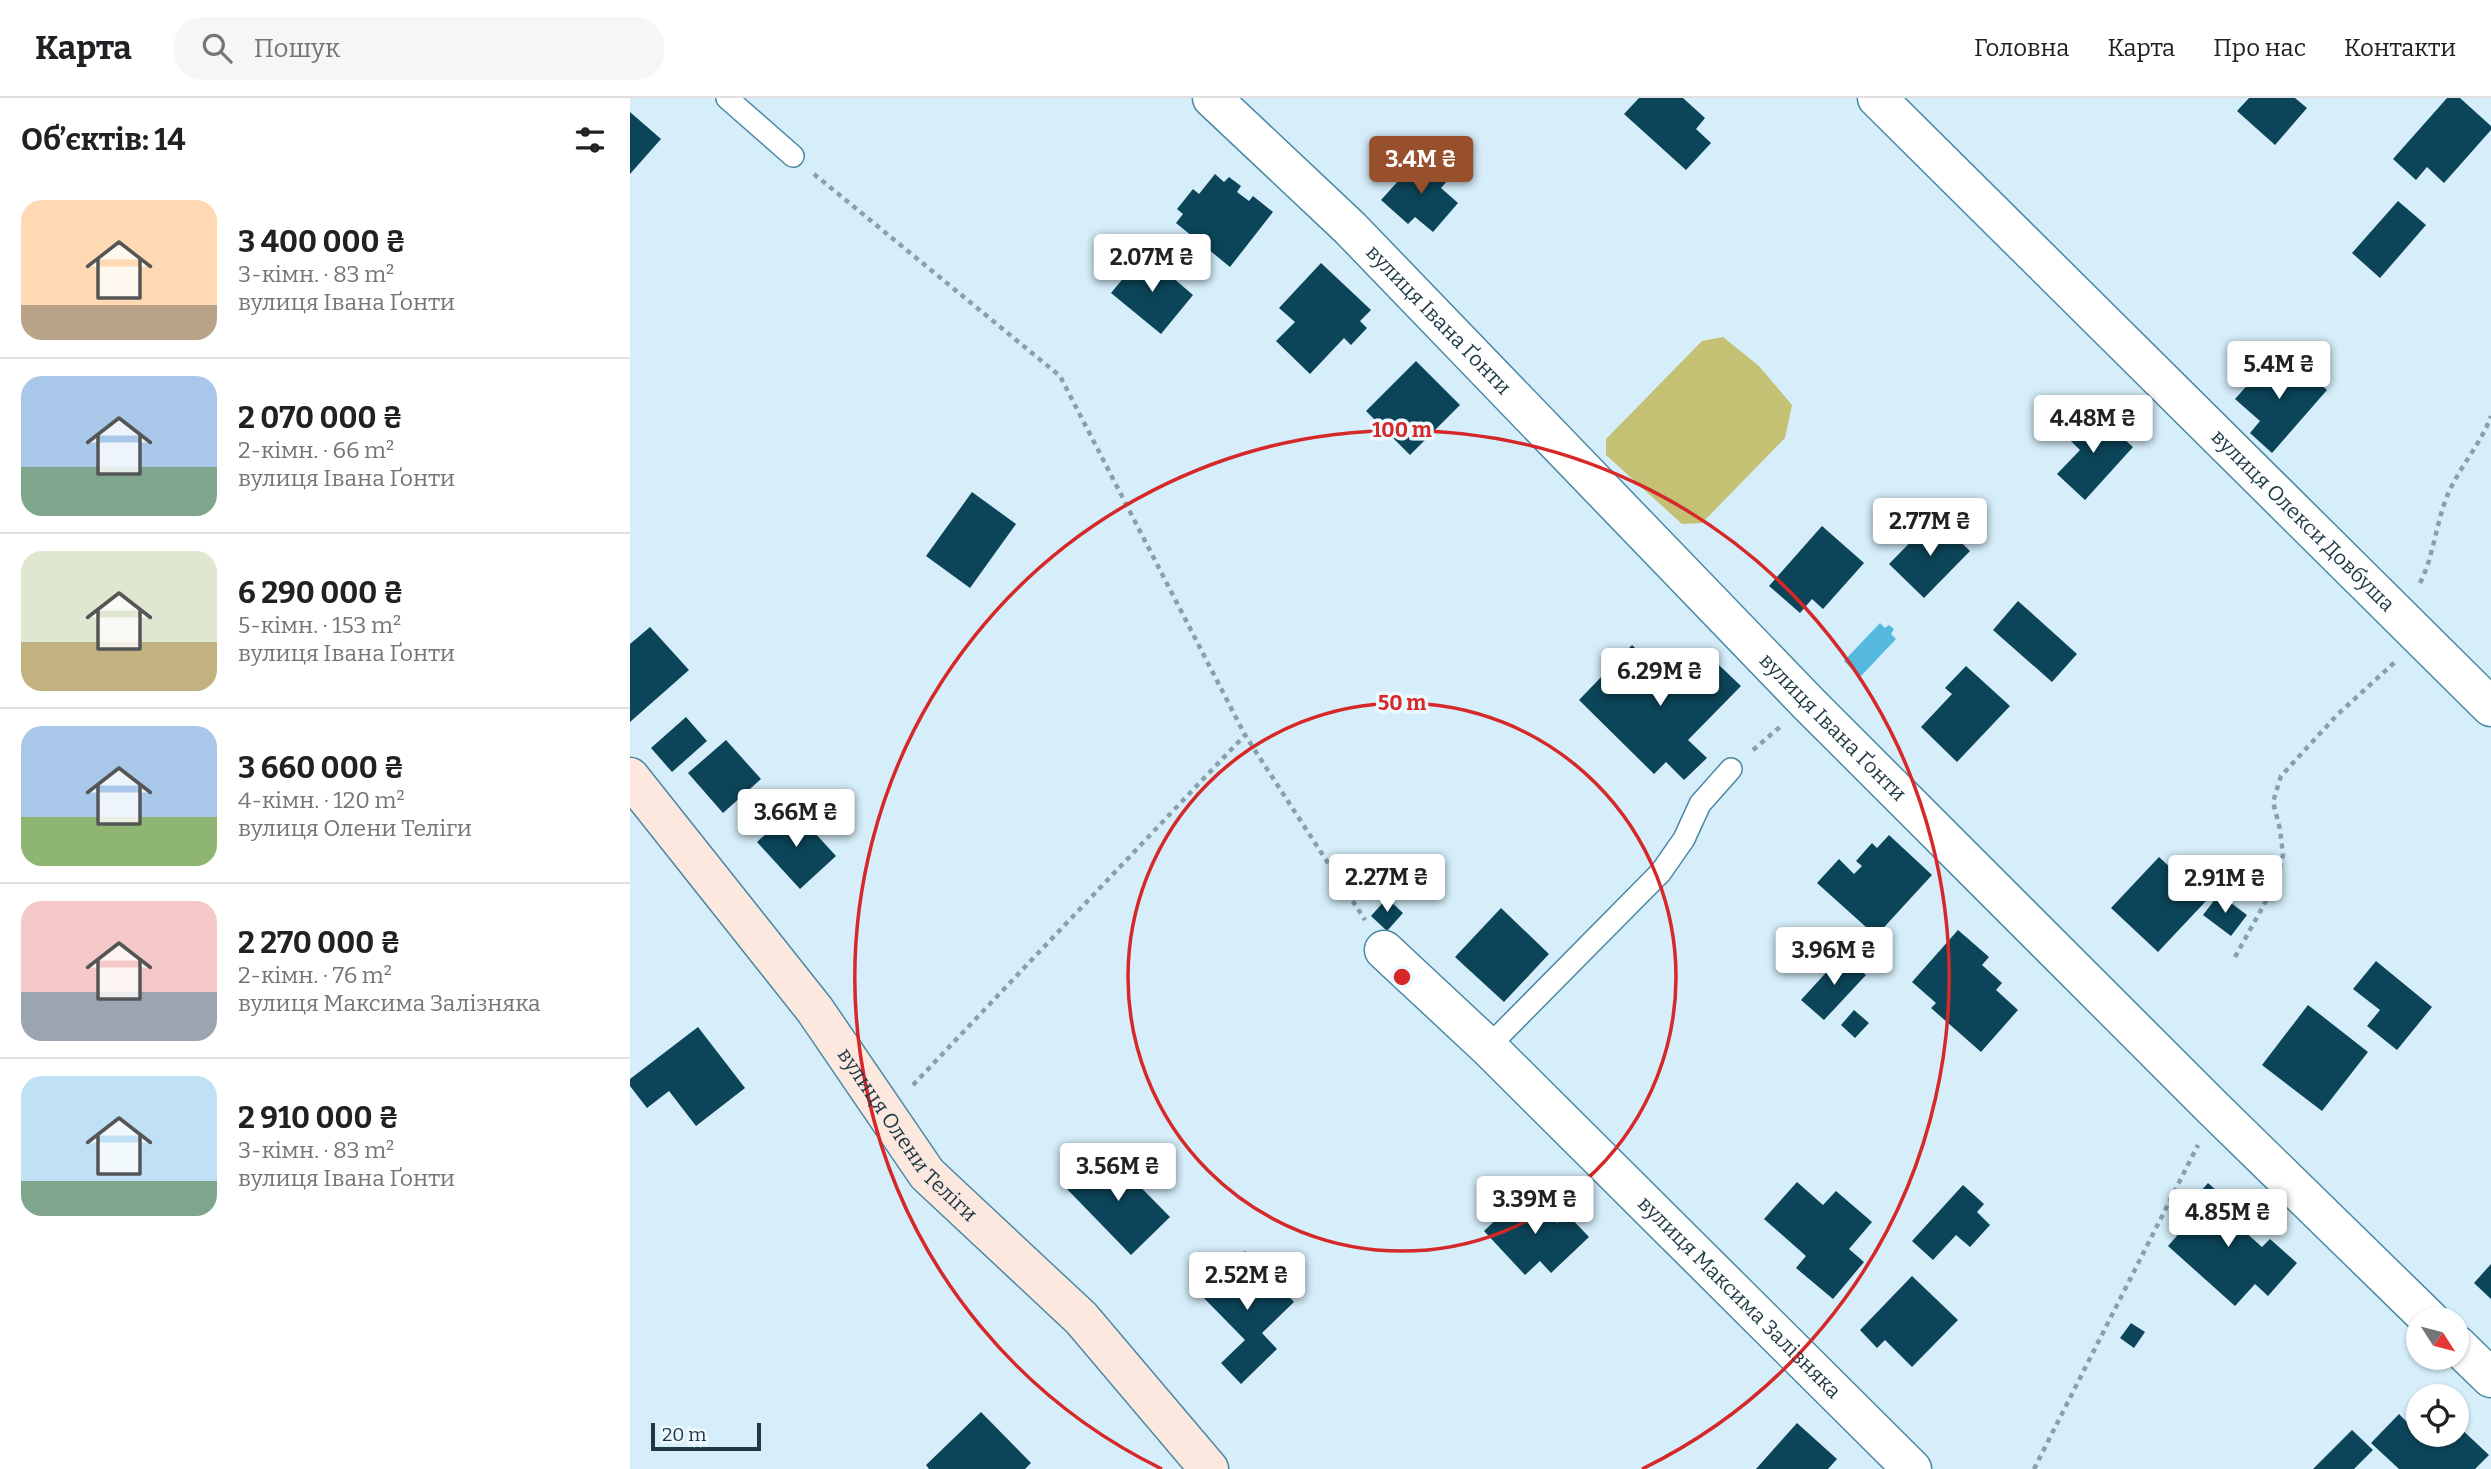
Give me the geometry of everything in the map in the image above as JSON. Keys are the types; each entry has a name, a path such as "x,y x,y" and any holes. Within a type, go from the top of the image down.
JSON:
{"street":[{"name":"вулиця Івана Ґонти","path":"1212,98 1350,228 1808,703 2215,1110 2417,1307"},
{"name":"вулиця Олекси Довбуша","path":"1877,98 2491,707"},
{"name":"вулиця Олени Теліги","path":"630,777 815,1010 927,1174 1081,1318 1209,1469"},
{"name":"вулиця Максима Залізняка","path":"1384,950 1488,1047 1912,1469"},
{"path":"2469,1357 2491,1378"}],"lane":[{"path":"727,98 793,156"},
{"path":"1488,1047 1661,872 1685,839 1700,804 1731,769"}],"path":[{"path":"793,156 1060,376 1245,735 1384,950"},
{"path":"2235,957 2277,881 2283,855 2273,802 2281,776 2411,628 2434,533 2448,495 2465,461 2484,434 2491,416"},
{"path":"1731,769 1808,703"},
{"path":"886,1114 1245,735"},
{"path":"2034,1469 2215,1110"}],"shaded area":[{"path":"1723,337 1759,366 1792,405 1785,438 1702,523 1682,524 1606,455 1606,439 1702,341"}],"water":[{"path":"1880,623 1885,628 1889,625 1894,629 1891,634 1896,639 1860,677 1844,661"}],"building":[{"path":"1639,98 1683,98 1705,118 1696,129 1711,143 1686,170 1624,114"},
{"path":"2249,98 2295,98 2307,108 2275,145 2237,111"},
{"path":"2447,98 2460,98 2491,126 2491,130 2444,183 2427,167 2416,180 2393,159"},
{"path":"630,112 661,139 630,174"},
{"path":"1420,157 1447,181 1441,188 1458,203 1433,232 1415,217 1408,224 1381,200"},
{"path":"1215,174 1224,182 1229,177 1241,186 1237,192 1249,201 1253,196 1273,212 1230,267 1176,223 1183,214 1177,209 1193,189 1199,194"},
{"path":"2398,201 2426,225 2380,278 2352,253"},
{"path":"1144,253 1193,295 1161,334 1111,293"},
{"path":"1321,263 1371,310 1360,321 1367,328 1351,345 1344,338 1310,374 1276,341 1295,322 1279,308"},
{"path":"2276,353 2303,377 2307,373 2327,390 2272,453 2250,433 2260,421 2235,399"},
{"path":"1416,361 1460,405 1410,455 1366,411"},
{"path":"2093,411 2133,447 2085,500 2057,474 2080,450 2068,438"},
{"path":"972,492 1016,524 970,588 926,556"},
{"path":"1935,517 1970,551 1924,598 1889,564"},
{"path":"1822,526 1864,563 1823,609 1812,599 1800,613 1769,586"},
{"path":"2018,601 2077,654 2052,682 1993,630"},
{"path":"650,627 689,670 630,722 630,644"},
{"path":"1632,645 1670,682 1702,649 1741,686 1688,740 1707,758 1684,780 1666,762 1654,774 1579,700"},
{"path":"1966,666 2010,706 1957,762 1921,727 1952,694 1945,688"},
{"path":"686,717 707,741 672,772 651,748"},
{"path":"726,740 761,779 723,813 688,773"},
{"path":"793,809 836,856 800,889 757,842"},
{"path":"1889,835 1932,875 1876,936 1817,883 1839,859 1854,874 1862,866 1856,861 1872,843 1877,848"},
{"path":"2159,857 2206,901 2158,952 2111,908"},
{"path":"2219,894 2247,915 2231,936 2203,915"},
{"path":"1387,898 1403,913 1387,931 1371,916"},
{"path":"1501,908 1549,954 1504,1002 1455,957"},
{"path":"1958,930 1989,957 1982,965 2002,983 1996,990 2018,1010 1981,1052 1931,1008 1936,1003 1912,982"},
{"path":"1843,954 1866,975 1824,1020 1801,1000"},
{"path":"2376,961 2432,1007 2397,1050 2367,1026 2380,1010 2353,989"},
{"path":"2308,1005 2368,1052 2322,1111 2262,1065"},
{"path":"1854,1010 1869,1023 1855,1038 1841,1025"},
{"path":"698,1027 745,1088 696,1126 669,1091 647,1108 630,1086 630,1079"},
{"path":"1105,1151 1170,1217 1131,1255 1067,1189"},
{"path":"1797,1182 1823,1205 1836,1191 1872,1222 1849,1249 1864,1262 1833,1299 1796,1268 1806,1256 1764,1219"},
{"path":"2208,1183 2241,1212 2233,1222 2262,1247 2270,1239 2297,1263 2268,1296 2255,1284 2235,1306 2168,1246 2190,1221 2181,1213"},
{"path":"1963,1185 1984,1204 1977,1212 1990,1225 1970,1247 1956,1235 1933,1260 1912,1241"},
{"path":"1526,1191 1557,1223 1567,1214 1589,1237 1551,1273 1540,1261 1525,1275 1484,1231"},
{"path":"1245,1251 1294,1302 1262,1333 1277,1349 1241,1384 1221,1363 1245,1340 1200,1294"},
{"path":"2491,1264 2491,1299 2474,1283"},
{"path":"1912,1276 1958,1320 1912,1367 1885,1340 1877,1348 1860,1330"},
{"path":"2131,1323 2145,1332 2134,1348 2120,1338"},
{"path":"981,1412 1031,1463 1025,1469 929,1469 926,1465"},
{"path":"2399,1414 2406,1421 2406,1447 2469,1447 2469,1436 2489,1455 2475,1469 2399,1469 2371,1443"},
{"path":"1797,1423 1837,1459 1828,1469 1756,1469"},
{"path":"2352,1430 2373,1450 2354,1469 2313,1469"}]}
